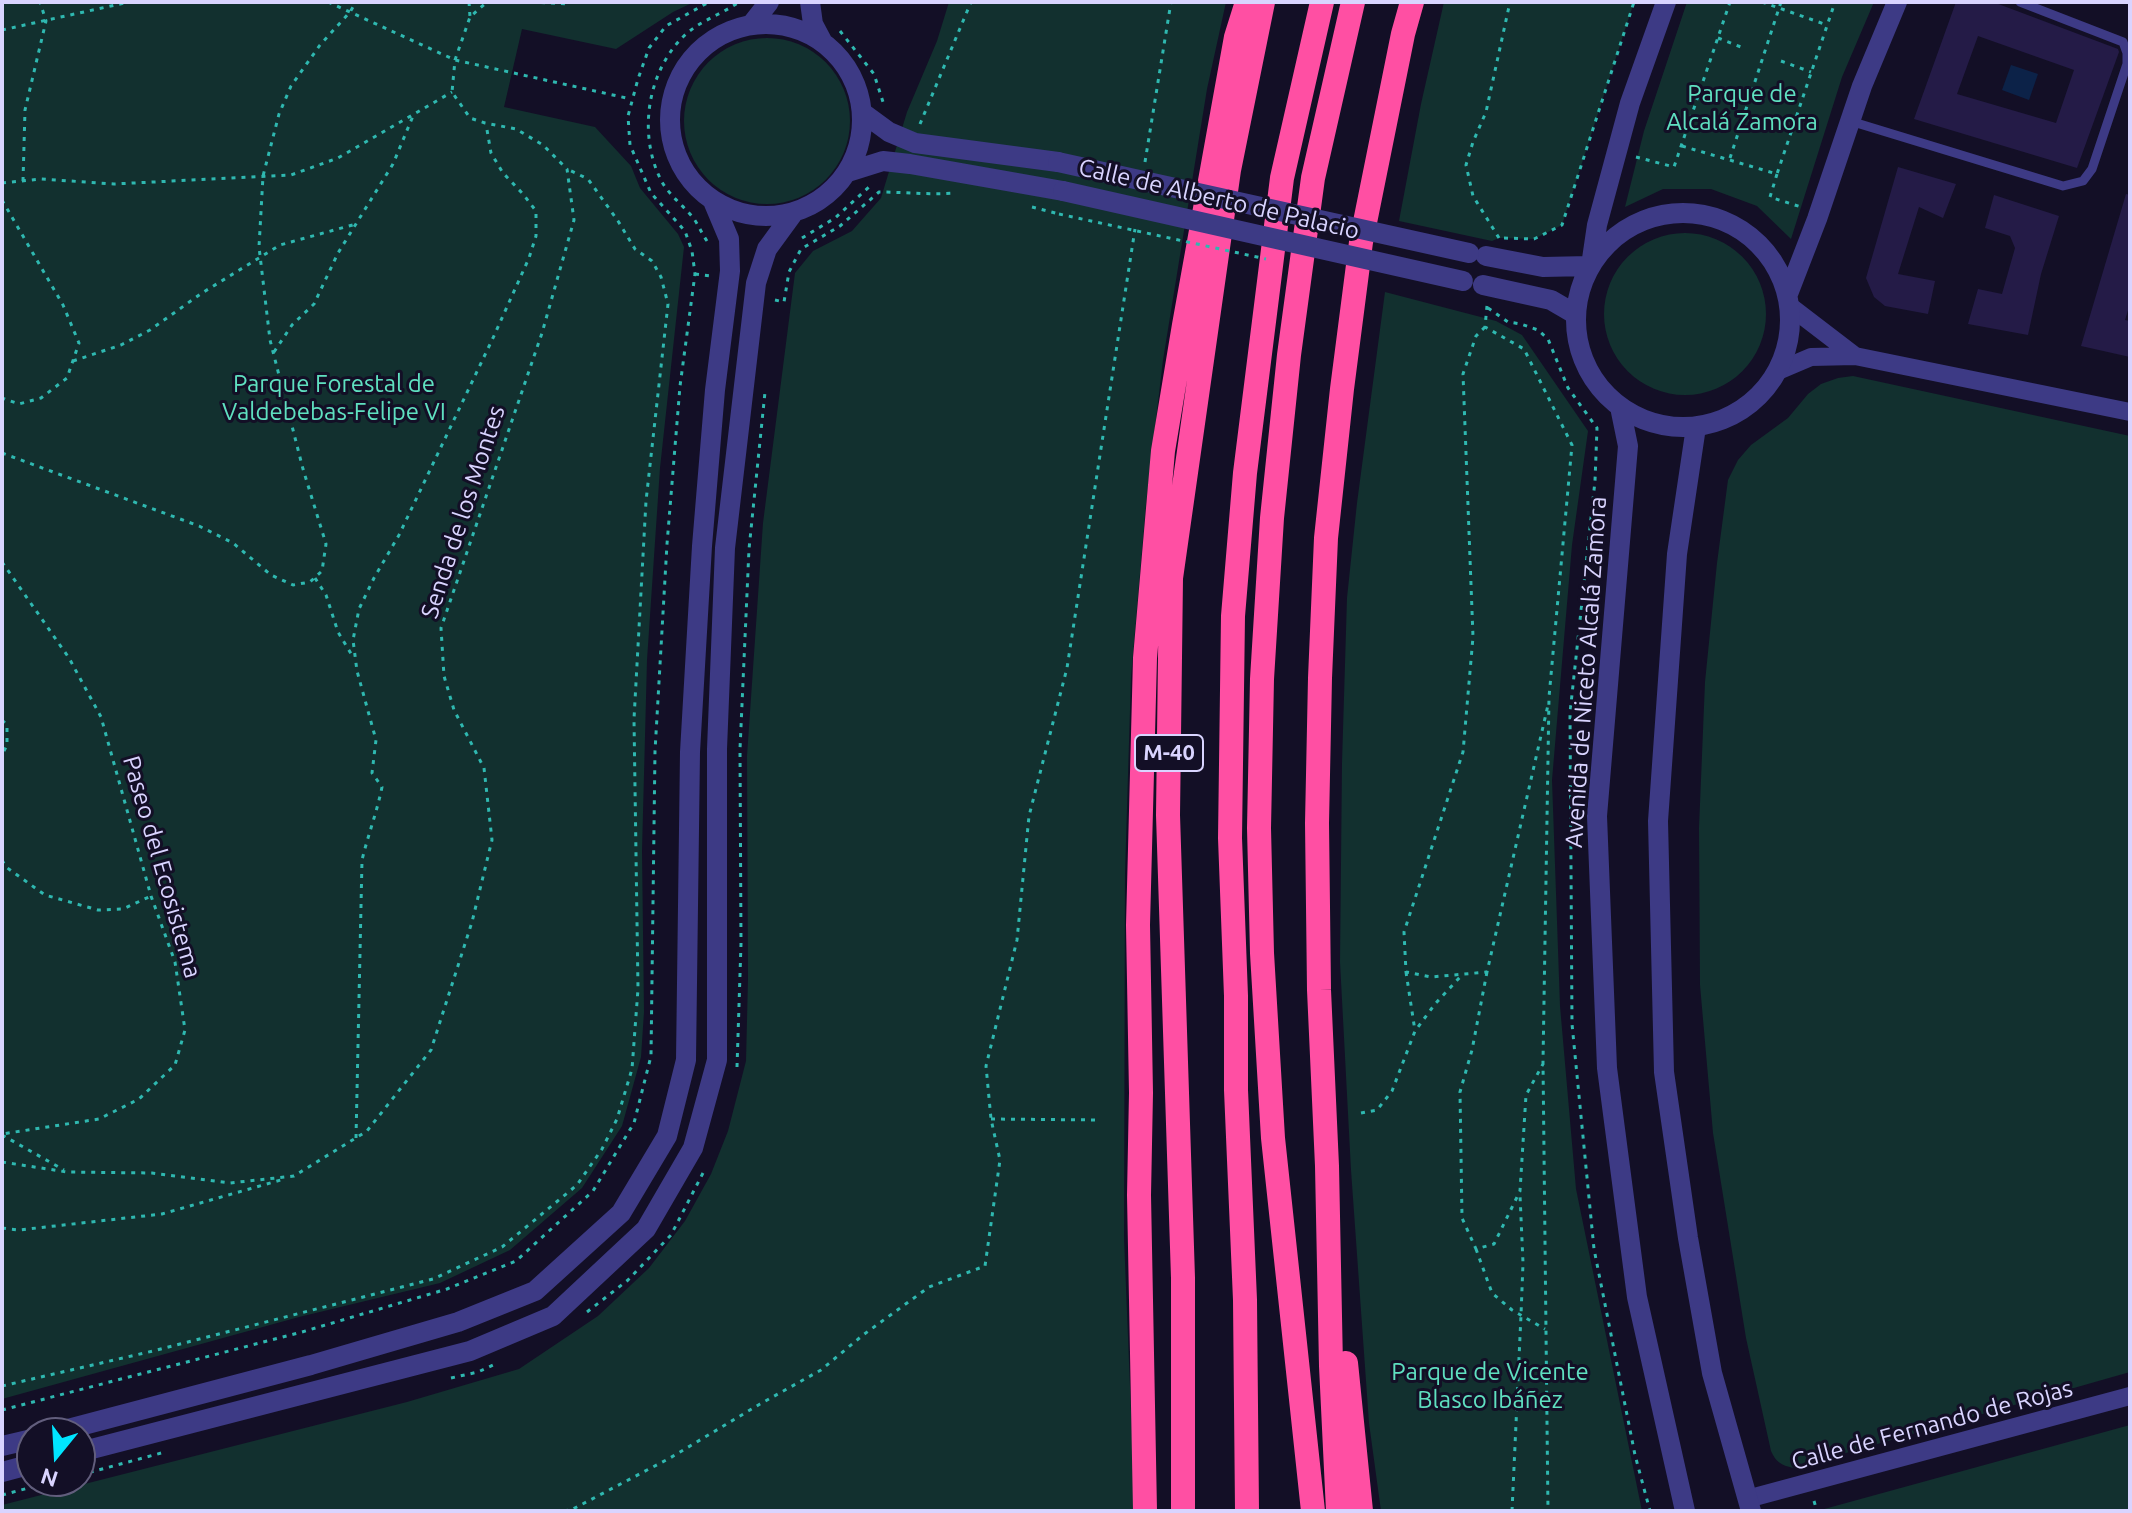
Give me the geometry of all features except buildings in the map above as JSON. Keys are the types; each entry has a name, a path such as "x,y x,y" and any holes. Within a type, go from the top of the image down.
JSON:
{"highway":[{"path":"1145,1511 1138,925 1145,658 1163,451 1236,37 1247,2"},
{"name":"M-40","path":"1183,1511 1183,1278 1168,815 1171,578 1229,170 1263,2"},
{"name":"M-40","path":"1247,1511 1245,1300 1230,838 1233,616 1245,473 1282,178 1322,2"},
{"path":"1313,1511 1272,1123 1262,953 1259,828 1262,679 1275,489 1289,355 1313,178 1353,2"},
{"path":"1338,1511 1319,990 1317,838 1326,538 1361,242 1412,2"},
{"path":"1327,1166 1361,1511"}],"street":[{"path":"751,25 769,2"},
{"path":"810,2 813,24 822,41 842,61 856,85 863,113 860,144 848,172 834,189 815,203 794,212 766,216 739,212 713,201 692,181 677,157 670,129 671,100 682,73 699,50 723,34 751,25 775,24 800,30 822,41"},
{"path":"1590,265 1597,225 1630,103 1666,2"},
{"path":"1789,300 1862,86 1897,2"},
{"name":"Calle de Alberto de Palacio","path":"863,113 889,132 915,143 1058,162 1482,250 1543,267 1590,265"},
{"name":"Calle de Alberto de Palacio","path":"848,172 883,161 1063,191 1551,300 1575,314"},
{"path":"96,1422 311,1365 458,1322 535,1291 621,1213 667,1136 686,1060 691,737 702,546 730,271 729,239 713,201"},
{"path":"96,1448 470,1351 553,1316 646,1229 693,1148 717,1060 717,749 725,548 756,283 767,249 794,212"},
{"path":"1685,212 1713,216 1739,228 1761,245 1778,268 1789,300 1789,340 1778,371 1757,398 1729,418 1696,427 1669,427 1643,420 1620,407 1600,389 1586,366 1577,341 1575,314 1579,289 1590,265 1608,242 1631,225 1657,215 1685,212"},
{"path":"1789,300 1855,356"},
{"path":"1778,371 1811,357 1855,356 2130,412"},
{"name":"Avenida de Niceto Alcalá Zamora","path":"1620,407 1628,446 1597,816 1607,1068 1637,1297 1685,1511"},
{"path":"1696,427 1677,554 1658,821 1664,1072 1688,1238 1712,1373 1749,1505"},
{"name":"Calle de Fernando de Rojas","path":"1749,1505 2130,1396"}],"lane":[{"path":"1850,121 2063,186 2083,181 2092,169 2127,64 2127,53 2123,42 2020,2"}],"path":[{"path":"23,181 25,110 46,21 40,2"},
{"path":"2,30 129,2"},
{"path":"328,2 455,60 631,99"},
{"path":"2,453 199,526 233,543 271,575 293,585 310,582 322,571 326,544 270,340 259,247 263,176 279,114 291,86 356,2"},
{"path":"2,1386 153,1351 433,1279 502,1247 577,1185 602,1149 617,1119 632,1069 638,989 634,719 646,501 668,304 661,277 652,261 635,249 588,179 567,169 543,145 516,129 470,118 452,92 455,60 470,17 469,2"},
{"path":"470,17 487,2"},
{"path":"531,2 570,3"},
{"path":"2,1410 302,1332 447,1289 516,1261 593,1191 634,1123 651,1056 656,736 680,386 695,274 685,231 651,193 630,145 628,116 649,48 666,26 709,2"},
{"path":"709,244 694,219 664,185 655,167 649,141 648,113 660,71 672,49 687,33 739,2"},
{"path":"920,124 971,2"},
{"path":"1143,173 1171,2"},
{"path":"1499,238 1473,196 1466,165 1486,112 1510,2"},
{"path":"1482,250 1499,238 1534,239 1562,225 1634,2"},
{"path":"1617,151 1674,167 1730,2"},
{"path":"1762,2 1827,25"},
{"path":"1729,160 1781,2"},
{"path":"1819,213 1770,197 1835,2"},
{"path":"835,25 874,74 885,106"},
{"path":"1718,38 1741,47"},
{"path":"1781,61 1811,72"},
{"path":"2,183 41,179 114,184 291,175 338,158 452,92"},
{"path":"273,353 292,325 314,304 338,253 393,164 413,116"},
{"path":"356,1138 362,860 382,787 372,773 376,740 355,660 353,640 359,609 399,535 487,352 536,236 536,211 503,173 491,153 485,123"},
{"path":"1682,146 1777,174"},
{"name":"Senda de los Montes","path":"2,1162 67,1172 152,1173 230,1183 294,1176 367,1131 431,1050 472,922 492,840 484,768 454,710 444,676 441,628 542,333 574,220 567,169"},
{"path":"791,245 835,218 871,186"},
{"path":"775,300 784,302 789,272 801,249 840,226 879,192 959,193"},
{"path":"2,200 63,305 79,343 67,378 41,398 19,404 2,398"},
{"path":"1059,214 1275,261"},
{"path":"73,361 121,345 150,330 202,293 280,245 356,224"},
{"path":"564,1511 572,1510 670,1458 821,1370 929,1287 985,1266 1000,1160 991,1119 986,1066 1017,940 1029,816 1067,668 1134,229"},
{"path":"695,274 711,276 711,268"},
{"path":"1415,1031 1406,972 1404,932 1463,752 1473,637 1463,374 1476,336 1485,327 1487,307"},
{"path":"1485,327 1524,349 1572,445 1549,697 1543,1062 1548,1511"},
{"path":"735,1077 738,1063 740,958 740,749 749,549 765,394"},
{"name":"Paseo del Ecosistema","path":"2,562 69,658 101,717 151,896 175,962 185,1030 175,1065 139,1099 99,1119 2,1134"},
{"path":"315,577 326,595 338,632 355,660"},
{"path":"1545,1329 1512,1310 1492,1293 1462,1218 1460,1092 1472,1050 1549,697"},
{"path":"2,720 7,725 7,745 2,755"},
{"path":"2,860 6,867 45,895 98,910 123,909 151,896"},
{"path":"1406,972 1431,977 1487,972"},
{"path":"1361,1113 1377,1110 1392,1091 1415,1031 1462,975"},
{"path":"1512,1511 1523,1263 1520,1191 1526,1095 1543,1062"},
{"path":"991,1119 1100,1120"},
{"path":"2,1134 67,1172"},
{"path":"586,1313 628,1280 671,1235 706,1167"},
{"path":"2,1228 19,1230 162,1214 294,1176"},
{"path":"1476,1249 1494,1244 1520,1191"},
{"path":"449,1378 491,1366"},
{"path":"96,1471 176,1449"}],"green space":[{"name":"Parque Forestal de Valdebebas-Felipe VI","path":"2,2 694,2 616,49 522,29 504,107 595,127 631,166 640,188 678,234 684,247 660,468 647,660 641,1057 622,1126 582,1188 510,1250 440,1283 299,1317 2,1399"},
{"path":"949,2 1226,2 1207,89 1163,360 1146,504 1131,677 1125,874 1124,1238 1135,1511 2,1511 2,1505 33,1497 96,1497 96,1481 407,1402 519,1369 598,1316 649,1268 685,1221 711,1174 728,1131 746,1061 747,756 763,523 795,273 813,251 852,231 881,198 907,112 937,41"},
{"path":"1444,2 1634,2 1562,225 1534,239 1499,238 1492,241 1399,221"},
{"name":"Parque de Alcalá Zamora","path":"1687,2 1874,2 1842,77 1791,239 1757,206 1711,189 1663,189 1625,207 1644,131"},
{"path":"767,38 799,44 826,62 844,89 850,121 844,153 826,180 799,198 767,204 735,198 708,180 690,153 684,121 690,89 708,62 735,44"},
{"path":"1685,233 1716,239 1742,257 1760,283 1766,314 1760,345 1742,371 1716,389 1685,395 1654,389 1628,371 1610,345 1604,314 1610,283 1628,257 1654,239"},
{"name":"Parque de Vicente Blasco Ibáñez","path":"1385,292 1496,321 1522,335 1588,431 1572,545 1552,780 1560,1006 1576,1189 1642,1511 1381,1511 1369,1423 1340,962 1347,598"},
{"path":"1853,376 2130,436 2130,1372 1793,1468 1779,1462 1771,1451 1746,1338 1713,1133 1700,985 1699,828 1705,682 1728,480 1738,460 1751,445 1788,418 1808,394 1821,384"},
{"path":"2130,1425 2130,1511 1817,1511"}],"water":[{"path":"2011,65 2038,74 2029,100 2002,90"}]}
